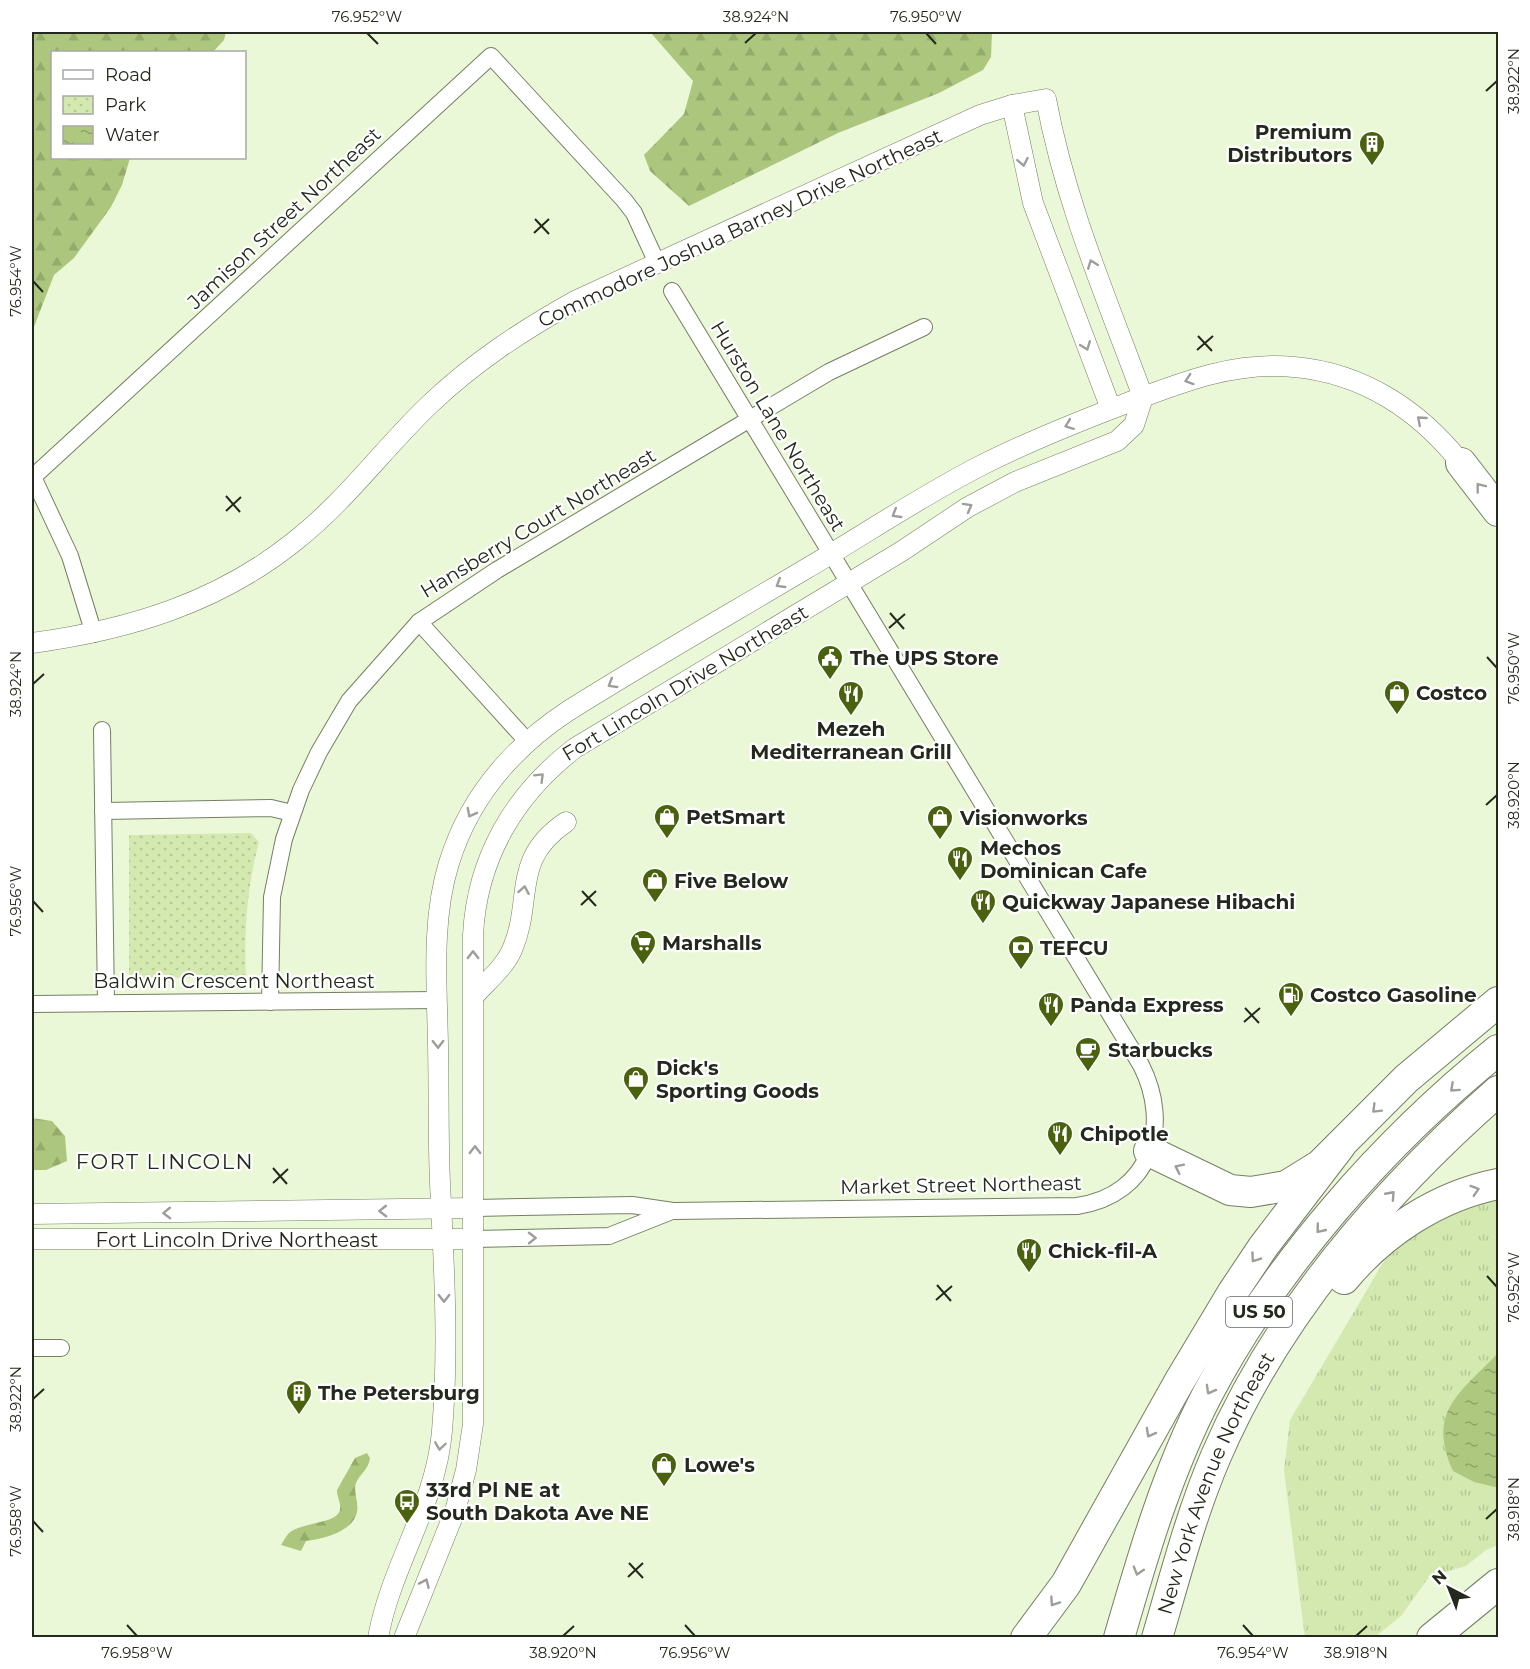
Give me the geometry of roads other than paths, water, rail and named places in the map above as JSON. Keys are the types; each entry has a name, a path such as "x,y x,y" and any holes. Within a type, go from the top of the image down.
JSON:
{"highway":[{"path":"1461,462 1498,510"},
{"path":"1149,1151 1220,1187 1251,1192 1275,1190 1296,1182 1320,1165 1406,1079 1498,1002"},
{"name":"New York Avenue Northeast","path":"1119,1638 1146,1545 1183,1447 1208,1394 1248,1327 1319,1230 1368,1173 1424,1115 1498,1050"},
{"name":"New York Avenue Northeast","path":"1157,1638 1202,1491 1219,1448 1247,1393 1329,1268 1410,1175 1498,1091"},
{"path":"1026,1638 1066,1584 1179,1382 1233,1292 1341,1145"},
{"path":"1202,1491 1307,1329 1353,1267 1384,1239 1420,1214 1461,1194 1498,1184"},
{"path":"1432,1638 1498,1584"},
{"path":"1465,1638 1498,1611"}],"street":[{"name":"Jamison Street Northeast","path":"94,634 70,556 33,477 491,56 624,200 634,213 657,263"},
{"name":"Commodore Joshua Barney Drive Northeast","path":"32,643 94,634 177,609 224,588 267,562 329,512 429,405 492,352 577,300 980,115 1012,105 1046,99 1057,157 1076,221 1143,397"},
{"path":"1012,105 1033,203 1111,409"},
{"name":"Hurston Lane Northeast","path":"672,291 848,583"},
{"name":"Hansberry Court Northeast","path":"270,1002 272,897 279,858 292,813 319,752 349,701 419,622 497,570 829,372 924,327"},
{"name":"Fort Lincoln Drive Northeast","path":"442,1239 439,915 449,863 461,831 481,795 502,767 528,741 584,701 978,467 1030,441 1193,378 1236,368 1277,366 1320,371 1358,383 1402,405 1424,422 1461,462"},
{"name":"Fort Lincoln Drive Northeast","path":"32,1239 474,1239 474,916 481,879 501,830 532,785 575,747 983,499 1015,482 1117,441 1134,425 1143,397"},
{"name":"Market Street Northeast","path":"474,1208 632,1205 673,1211 1077,1206 1094,1202 1119,1190 1137,1172 1149,1151 1156,1132 1156,1104 1141,1065 848,583"},
{"path":"419,622 528,741"},
{"path":"102,730 106,1003"},
{"path":"103,811 271,808 292,813"},
{"path":"474,996 502,965 512,949 519,923 526,878 534,855 548,836 566,822"},
{"name":"Baldwin Crescent Northeast","path":"32,1004 438,1000"},
{"name":"Fort Lincoln Drive Northeast","path":"32,1214 474,1208"},
{"name":"Market Street Northeast","path":"474,1239 609,1236 673,1211"},
{"path":"208,1213 209,1238"},
{"path":"378,1638 395,1579 427,1502 441,1445 444,1388 442,1239"},
{"path":"404,1638 448,1529 460,1493 470,1447 474,1403 474,1239"},
{"path":"32,1348 62,1348"}],"water":[{"path":"1498,1353 1498,1486 1495,1487 1474,1482 1453,1471 1446,1450 1444,1433 1451,1405 1471,1380"}],"place":[{"name":"Premium Distributors","path":"1372,167"},
{"name":"The UPS Store","path":"830,681"},
{"name":"Costco","path":"1397,716"},
{"name":"Mezeh Mediterranean Grill","path":"851,717"},
{"name":"PetSmart","path":"667,840"},
{"name":"Visionworks","path":"940,841"},
{"name":"Mechos Dominican Cafe","path":"960,882"},
{"name":"Five Below","path":"655,904"},
{"name":"Quickway Japanese Hibachi","path":"983,925"},
{"name":"Marshalls","path":"643,966"},
{"name":"TEFCU","path":"1021,971"},
{"name":"Costco Gasoline","path":"1291,1018"},
{"name":"Panda Express","path":"1051,1028"},
{"name":"Starbucks","path":"1088,1073"},
{"name":"Dick's Sporting Goods","path":"636,1102"},
{"name":"Chipotle","path":"1060,1157"},
{"name":"Chick-fil-A","path":"1029,1274"},
{"name":"The Petersburg","path":"299,1416"},
{"name":"Lowe's","path":"664,1488"},
{"name":"33rd Pl NE at South Dakota Ave NE","path":"407,1525"}],"district":[{"name":"FORT LINCOLN","path":"165,1161"}]}
